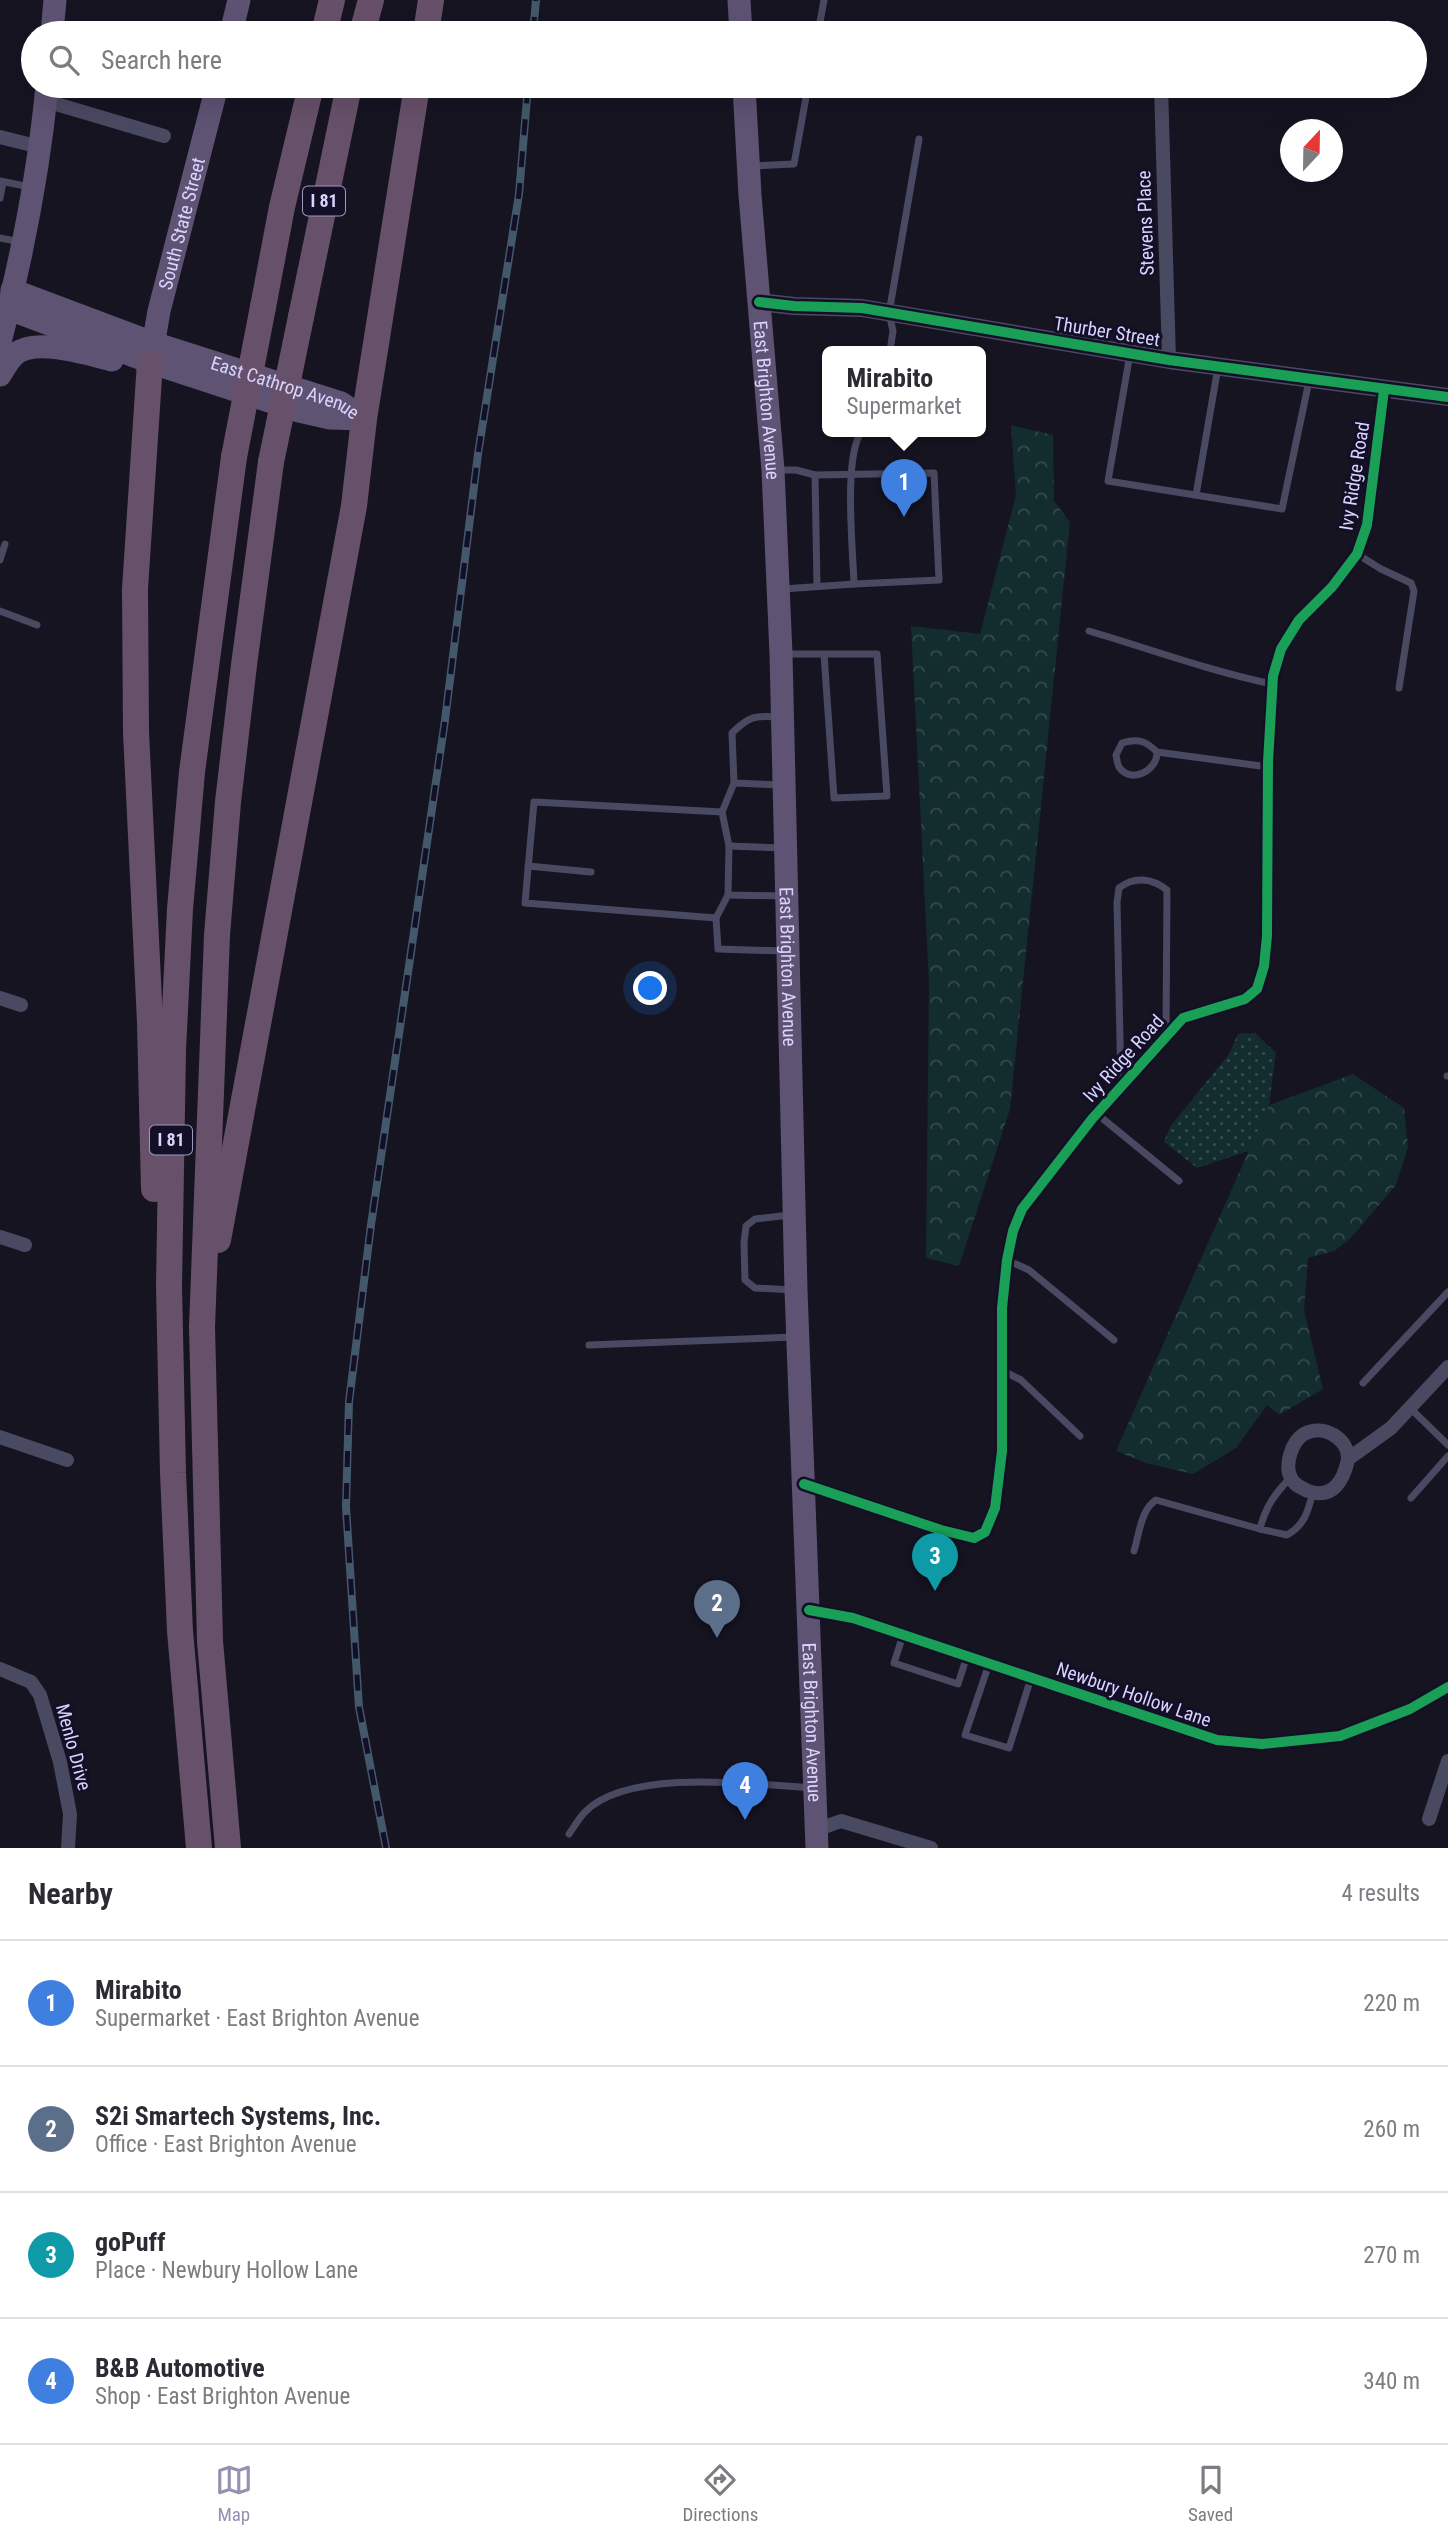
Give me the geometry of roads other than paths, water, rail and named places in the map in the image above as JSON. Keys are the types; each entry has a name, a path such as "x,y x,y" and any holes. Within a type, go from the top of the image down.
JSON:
{"highway":[{"path":"327,21 332,0"},
{"path":"365,21 371,0"},
{"path":"428,21 431,0"},
{"name":"I 81","path":"197,1840 180,1631 169,1286 173,1049 180,909 192,772 234,457 282,207 308,98"},
{"name":"I 81","path":"228,1848 210,1641 202,1327 217,935 233,761 271,462 346,98"},
{"path":"202,1327 354,506 364,419 415,98"},
{"path":"152,353 135,589 136,732 150,1008 154,1193 169,1286"}],"main road":[{"path":"53,21 55,0"},
{"path":"234,21 239,0"},
{"path":"739,0 740,21"},
{"path":"0,342 8,299 11,240 32,187 46,98"},
{"name":"South State Street","path":"152,353 159,311 215,98"},
{"name":"East Brighton Avenue","path":"745,98 773,470 781,654 796,1290 817,1839"},
{"name":"East Cathrop Avenue","path":"8,299 299,411 330,418 364,419"},
{"path":"0,375 14,355 29,349 48,347 120,362 152,353"}],"street":[{"path":"57,98 164,136"},
{"name":"Stevens Place","path":"1161,98 1169,360"},
{"path":"0,137 40,147"},
{"name":"Thurber Street","path":"760,302 862,309 1169,360 1448,397"},
{"name":"Ivy Ridge Road","path":"804,1484 941,1530 978,1538 985,1532 995,1508 1002,1451 1002,1308 1007,1260 1013,1231 1022,1209 1121,1085 1183,1017 1245,999 1257,989 1265,966 1267,936 1268,767 1272,684 1281,649 1299,620 1332,587 1357,554 1367,525 1384,390"},
{"path":"0,998 21,1005"},
{"path":"0,1237 25,1245"},
{"path":"1348,1459 1391,1428 1448,1367"},
{"path":"1316,1431 1332,1434 1344,1442 1348,1452 1346,1472 1340,1483 1330,1492 1313,1492 1299,1487 1290,1478 1288,1461 1296,1442 1305,1433 1316,1431"},
{"path":"0,1437 67,1460"},
{"name":"Newbury Hollow Lane","path":"809,1609 853,1618 1217,1740 1262,1744 1340,1736 1410,1709 1448,1687"},
{"name":"Menlo Drive","path":"5,1671 31,1682 40,1695 60,1762 71,1814 68,1848"},
{"path":"1429,1819 1448,1761"},
{"path":"817,1839 841,1821 931,1848"}],"lane":[{"path":"820,21 824,0"},
{"path":"748,166 794,164 806,98"},
{"path":"891,346 893,331 889,313 919,139"},
{"path":"0,198 1,181 32,187"},
{"path":"1130,353 1108,481 1282,509 1309,379"},
{"path":"1196,495 1218,366"},
{"path":"855,584 853,548 848,531 852,508 851,474 854,447 859,437"},
{"path":"773,470 796,470 815,475 934,473 939,580 778,589"},
{"path":"815,475 820,508 817,586"},
{"path":"843,508 852,508"},
{"path":"0,560 5,544"},
{"path":"843,549 853,548"},
{"path":"1357,554 1411,583 1414,592 1399,688"},
{"path":"0,611 37,625"},
{"path":"1089,631 1219,672 1272,684"},
{"path":"781,654 824,654 877,654 887,796 834,798 824,654"},
{"path":"783,717 758,715 744,721 732,733 734,783 722,812 730,846 728,895 716,918 718,949 789,951"},
{"path":"1157,752 1153,766 1145,774 1136,775 1119,767 1116,755 1122,743 1133,739 1147,742 1157,752 1268,767"},
{"path":"734,783 785,785"},
{"path":"716,918 525,903 534,803 722,812"},
{"path":"730,846 787,848"},
{"path":"528,866 591,872"},
{"path":"1121,1085 1117,902 1119,888 1128,881 1147,880 1158,883 1167,890 1166,1034"},
{"path":"728,895 788,897"},
{"path":"1097,1114 1179,1181"},
{"path":"794,1214 755,1219 746,1226 744,1242 745,1280 755,1288 796,1290"},
{"path":"1007,1260 1029,1270 1114,1340"},
{"path":"1363,1383 1448,1292"},
{"path":"589,1345 798,1336"},
{"path":"1002,1371 1021,1380 1080,1436"},
{"path":"1410,1408 1448,1445"},
{"path":"1412,1498 1448,1456"},
{"path":"1260,1529 1264,1511 1290,1478"},
{"path":"1134,1551 1149,1504 1156,1500 1287,1535 1303,1522 1313,1492"},
{"path":"903,1635 894,1663 958,1684 967,1656"},
{"path":"989,1664 965,1735 1009,1748 1031,1678"},
{"path":"569,1834 586,1811 615,1793 665,1783 815,1788"}],"railway":[{"path":"534,21 536,0"},
{"path":"386,1848 359,1707 346,1507 349,1402 371,1225 445,720 478,454 519,194 527,98"}],"place":[{"name":"Mirabito","path":"904,517"},
{"name":"goPuff","path":"935,1591"},
{"name":"S2i Smartech Systems, Inc.","path":"717,1638"},
{"name":"B&B Automotive","path":"745,1820"}]}
